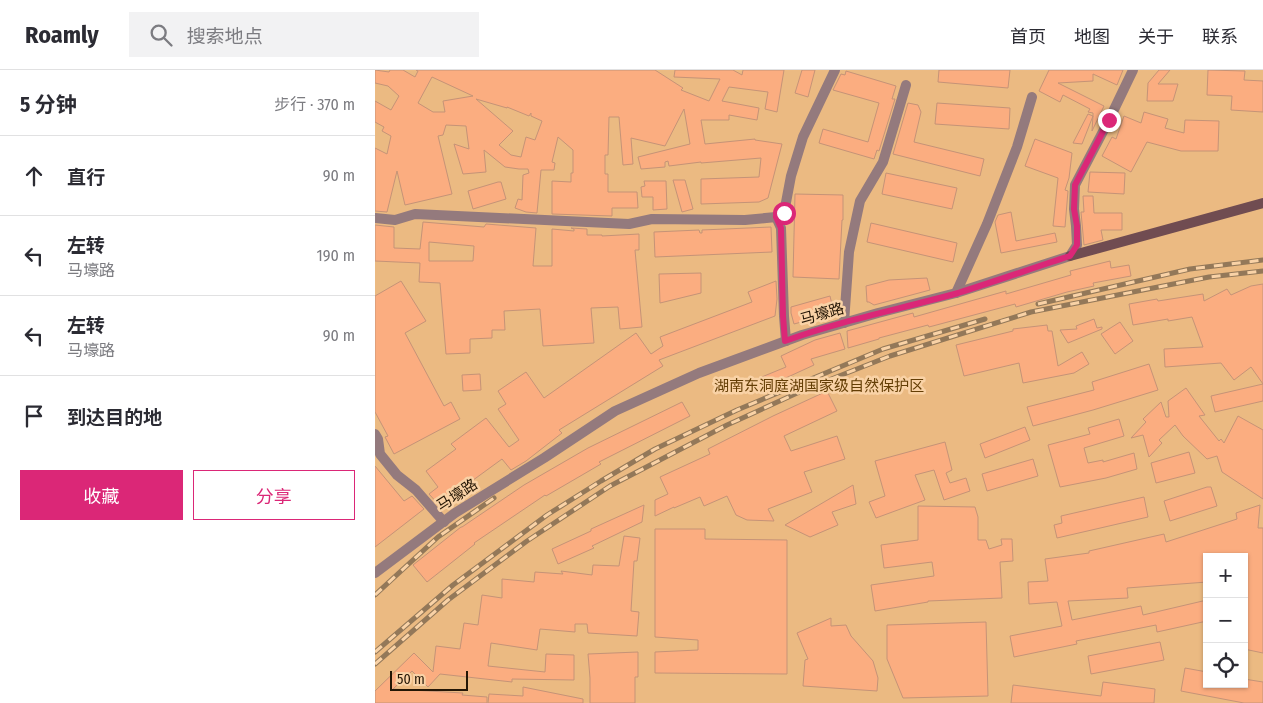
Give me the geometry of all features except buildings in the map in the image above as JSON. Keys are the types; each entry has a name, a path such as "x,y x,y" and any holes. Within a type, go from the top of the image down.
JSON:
{"street":[{"path":"375,218 395,220 415,214 629,224 652,219 745,220 776,217 784,213 791,176 803,137 835,70"},
{"path":"1070,256 1077,245 1077,226 1074,209 1075,185 1133,70"},
{"path":"844,323 849,252 859,201 883,162 906,85"},
{"path":"956,293 987,224 1017,147 1032,98"},
{"path":"1070,256 1263,203"},
{"path":"776,217 781,228 785,341"},
{"name":"马壕路","path":"375,573 455,513 615,411 699,373 802,335 956,293 1070,256"},
{"path":"375,434 378,439 380,454 397,475 416,490 444,522"}],"green space":[{"name":"湖南东洞庭湖国家级自然保护区","path":"375,70 1263,70 1263,703 375,703"}],"railway":[{"path":"1038,304 1190,269 1263,260"},
{"path":"375,664 448,600 527,541 610,486 727,425 806,389 890,356 1031,312 1209,277 1263,271"},
{"path":"375,652 453,585 547,515 655,449 737,410 883,349 985,319"},
{"path":"375,595 438,537 494,498"}],"route":[{"path":"784,213 776,217 781,228 785,341 878,313 956,293 1070,256 1077,245 1077,226 1074,209 1075,185 1109,120"}]}
